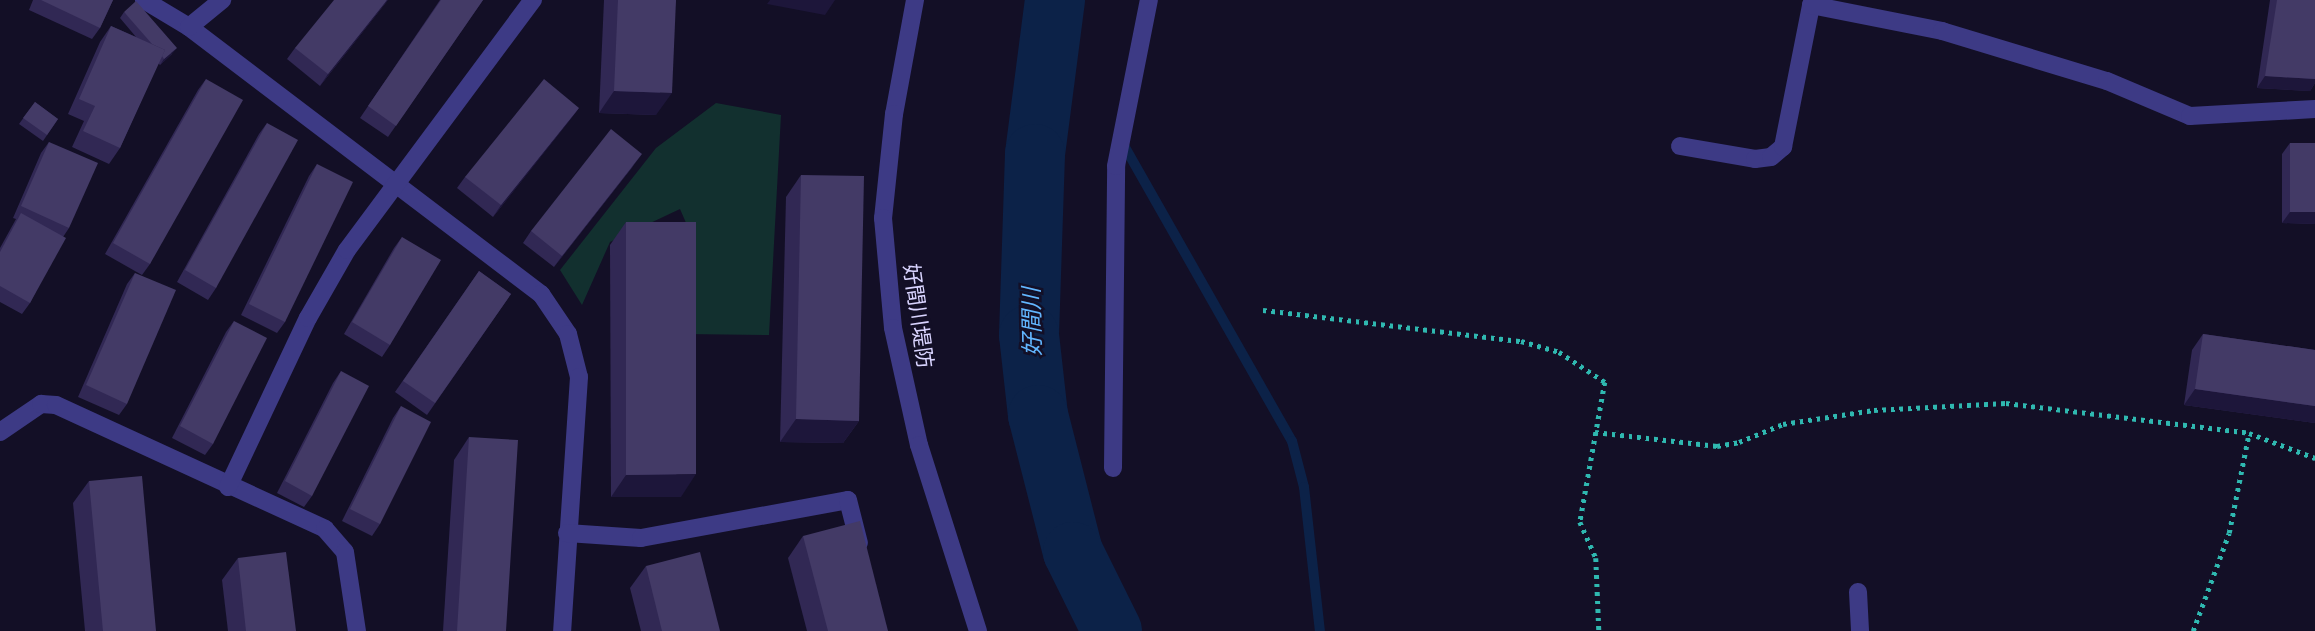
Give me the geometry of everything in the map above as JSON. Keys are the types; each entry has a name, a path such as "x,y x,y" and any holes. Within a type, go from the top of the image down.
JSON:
{"street":[{"path":"144,0 189,27 541,294 568,334 579,377 562,631"},
{"path":"189,27 222,0"},
{"path":"228,487 308,317 393,182 533,0"},
{"name":"好間川堤防","path":"915,0 894,114 883,218 893,328 919,445 978,631"},
{"path":"1113,468 1116,166 1149,0"},
{"path":"1681,146 1755,159 1771,157 1783,147 1811,5 1865,8 2107,81 2190,116 2315,109"},
{"path":"0,432 41,404 57,405 337,539 345,552 357,631"},
{"path":"567,533 641,538 848,500 865,566"},
{"path":"1858,592 1860,631"}],"path":[{"path":"1263,310 1521,341 1559,352 1605,382 1580,522 1596,558 1599,631"},
{"path":"1595,432 1717,446 1739,442 1783,424 1874,410 2006,403 2249,433 2315,458"},
{"path":"2193,631 2229,533 2249,433"}],"green space":[{"path":"716,103 781,115 769,335 685,334 690,232 680,209 610,242 582,305 560,270 656,148"}],"building":[{"path":"41,0 113,0 100,28"},
{"path":"334,0 387,0 328,74 295,48"},
{"path":"441,0 483,0 396,126 368,106"},
{"path":"618,0 676,0 672,93 614,91"},
{"path":"2277,0 2315,0 2315,79 2265,76"},
{"path":"136,1 177,48 164,59 162,56 165,50 152,44 124,12"},
{"path":"111,26 165,50 120,148 83,131 95,106 79,99"},
{"path":"206,79 243,100 150,264 113,243"},
{"path":"544,79 579,108 501,205 465,177"},
{"path":"35,102 58,119 47,135 23,118"},
{"path":"267,123 298,140 216,288 185,270"},
{"path":"611,129 642,154 562,256 531,231"},
{"path":"49,142 98,163 69,228 21,206"},
{"path":"2290,143 2315,143 2315,212 2290,212"},
{"path":"317,164 353,182 285,322 249,304"},
{"path":"801,175 864,176 859,421 796,419"},
{"path":"21,213 66,238 30,303 0,286 0,252"},
{"path":"626,222 696,222 696,474 626,475"},
{"path":"402,237 441,260 390,345 352,322"},
{"path":"479,271 511,294 435,403 403,381"},
{"path":"135,273 176,290 127,404 86,385"},
{"path":"234,321 267,338 213,444 180,426"},
{"path":"2203,334 2315,350 2315,406 2195,389"},
{"path":"341,371 369,386 312,496 285,481"},
{"path":"401,406 431,422 380,524 350,509"},
{"path":"469,437 518,440 506,631 457,631"},
{"path":"142,476 156,631 103,631 89,481"},
{"path":"860,521 888,631 828,631 803,536"},
{"path":"286,552 296,631 246,631 238,558"},
{"path":"700,552 720,631 662,631 646,566"}],"waterway":[{"name":"好間川","path":"1055,0 1035,154 1029,335 1038,415 1073,552 1112,631"},
{"path":"1122,142 1292,441 1304,487 1320,631"}]}
